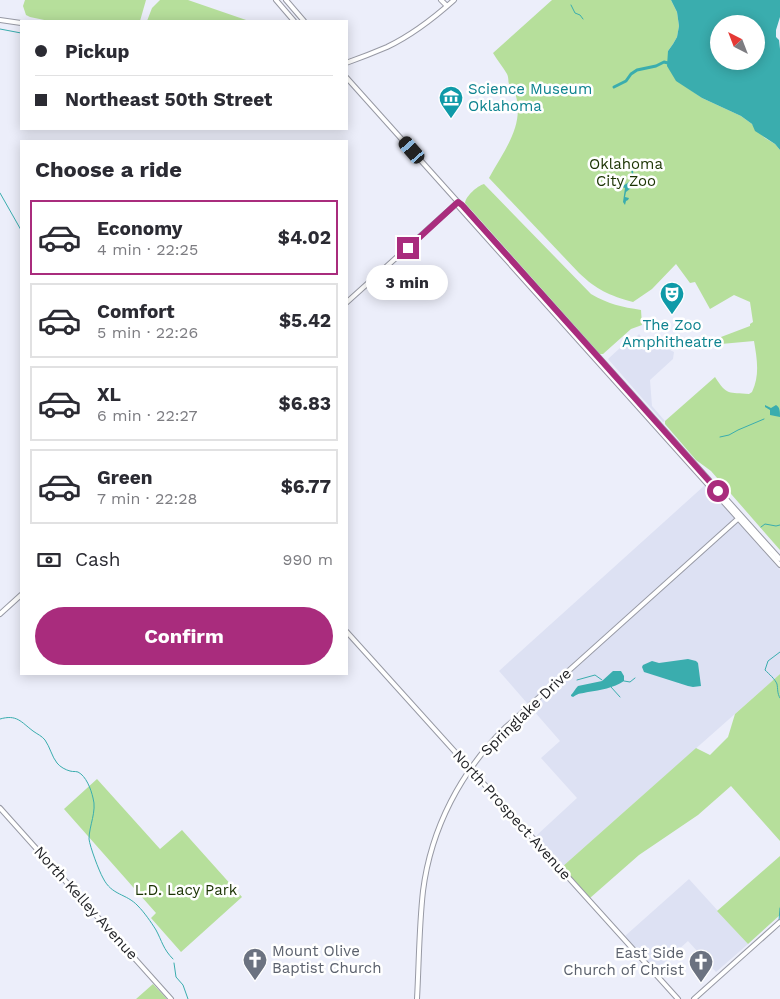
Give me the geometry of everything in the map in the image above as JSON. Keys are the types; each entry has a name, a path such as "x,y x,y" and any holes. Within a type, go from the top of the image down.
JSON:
{"street":[{"path":"276,0 293,20"},
{"path":"286,0 303,20"},
{"path":"441,0 447,6"},
{"path":"348,62 386,48 408,36 452,1"},
{"path":"0,20 20,23"},
{"path":"348,79 458,202 459,208 740,518 780,565"},
{"path":"348,301 458,202"},
{"path":"740,518 780,559"},
{"name":"Springlake Drive","path":"417,999 422,901 428,865 442,819 470,769 489,744 514,719 740,518"},
{"path":"0,614 20,596"},
{"name":"North Prospect Avenue","path":"348,633 678,999"},
{"name":"North Kelley Avenue","path":"0,808 172,999"},
{"path":"694,999 780,922"}],"shaded area":[{"path":"639,334 652,349 666,348 674,352 673,359 650,380 652,406 665,421 663,422 608,359 633,336 635,338"},
{"path":"705,485 780,570 780,674 562,867 536,837 577,798 541,758 560,741 499,671"},
{"path":"689,879 748,944 716,972 688,941 655,971 625,936"}],"green space":[{"path":"25,0 146,0 140,20 44,20 26,15 23,6"},
{"path":"160,0 188,0 246,20 147,20 152,8"},
{"name":"Oklahoma City Zoo","path":"552,0 671,0 677,12 679,26 677,37 668,51 668,66 676,80 702,98 741,116 780,150 780,550 711,471 696,460 665,424 665,421 715,377 729,392 749,394 752,392 757,373 754,341 721,344 721,337 750,326 753,322 750,302 734,295 710,309 695,282 690,283 676,264 652,289 633,302 603,291 579,273 489,178 513,135 518,112 513,87 510,85 507,74 493,53"},
{"path":"484,184 591,294 615,305 641,310 642,325 631,329 603,354 600,354 465,203 467,197 472,192"},
{"path":"780,674 780,841 731,786 698,815 639,855 590,898 562,867 696,748 710,755 728,737 735,714"},
{"name":"L.D. Lacy Park","path":"97,779 160,849 182,830 242,897 181,952 151,918 156,913 64,809"},
{"path":"780,856 780,915 748,944 717,911"},
{"path":"153,984 167,999 136,999"}],"water":[{"path":"671,0 780,0 780,17 776,37 779,40 780,49 780,150 775,144 755,131 752,124 741,116 702,98 676,81 667,66 668,51 677,37 679,26 677,12"},
{"path":"635,165 637,167 633,171 634,180 631,188 626,192 625,197 629,198 625,205 623,202 625,188 622,187 633,179 631,170"},
{"path":"765,405 771,408 776,405 780,410 780,417 770,415 770,410"},
{"path":"688,659 698,663 701,686 688,686 644,672 642,667 652,661 659,663"},
{"path":"613,671 621,671 624,681 607,688 571,696 578,686 602,681"}],"waterway":[{"path":"571,5 575,13 583,19"},
{"path":"0,29 20,33"},
{"path":"614,87 626,81 637,70 656,66 664,62 668,63"},
{"path":"0,193 20,228"},
{"path":"720,437 729,435 764,419"},
{"path":"761,527 765,524 780,525"},
{"path":"780,652 768,661 765,670 776,682 780,698"},
{"path":"577,680 595,675 602,680"},
{"path":"624,681 630,682 635,678"},
{"path":"611,687 620,697"},
{"path":"0,719 15,718 22,722 44,739 55,761 60,766 68,771 78,772 86,780 94,803 89,839 101,875 111,888 129,899 143,911 173,959"},
{"path":"779,921 780,908"},
{"path":"174,963 176,977 183,985 188,999"}],"place":[{"name":"Science Museum Oklahoma","path":"451,119"},
{"name":"The Zoo Amphitheatre","path":"672,315"},
{"name":"Mount Olive Baptist Church","path":"255,981"},
{"name":"East Side Church of Christ","path":"701,983"}],"route":[{"path":"408,248 458,202 462,205 718,491"}]}
